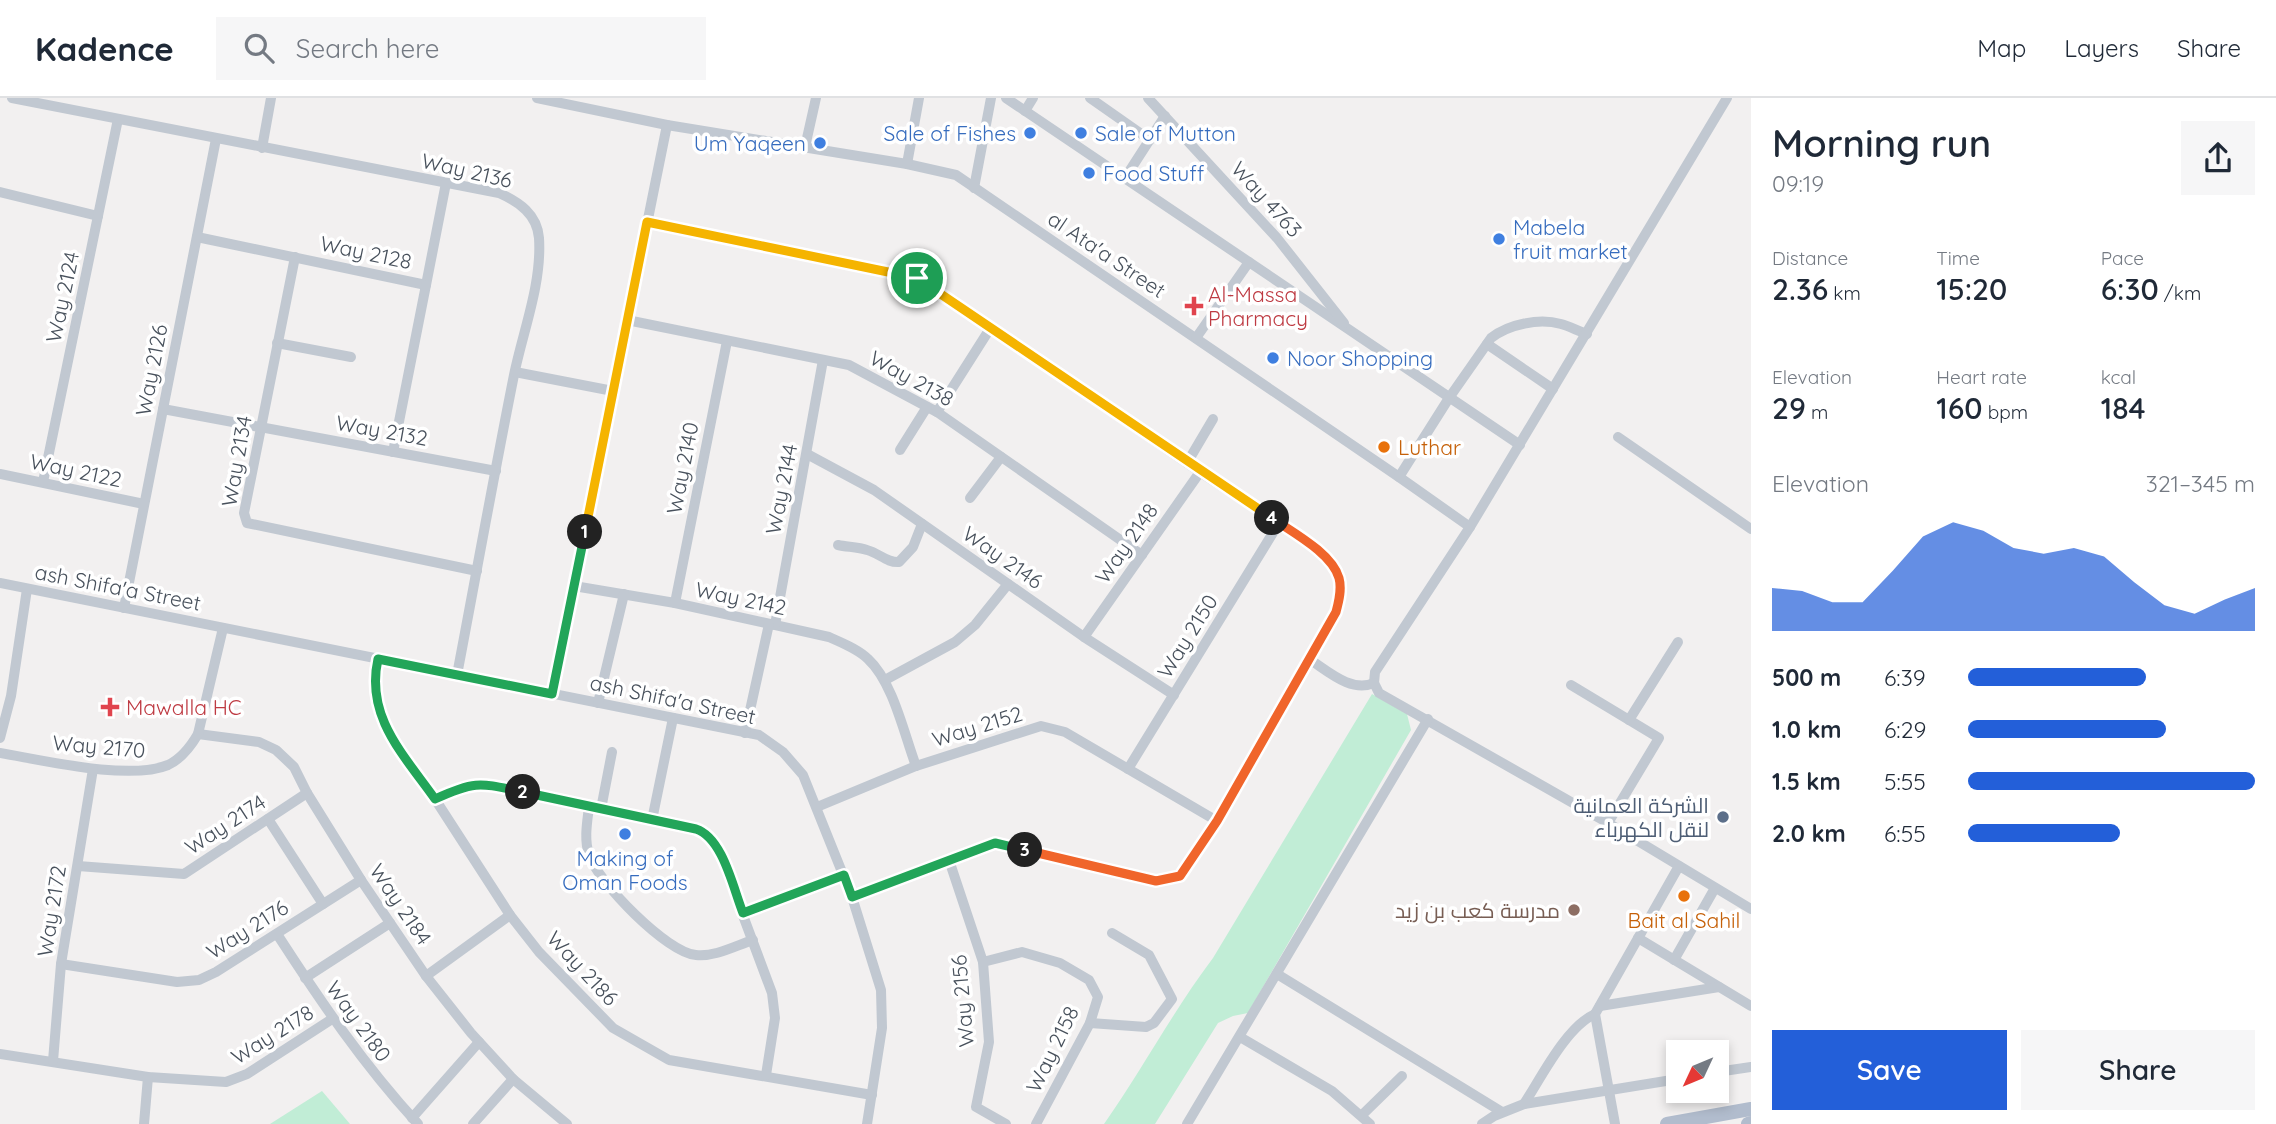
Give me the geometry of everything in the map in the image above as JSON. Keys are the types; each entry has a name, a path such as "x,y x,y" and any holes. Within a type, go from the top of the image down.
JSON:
{"main road":[{"path":"1667,1124 1751,1110"}],"street":[{"name":"Way 2136","path":"12,98 499,194 519,202 532,217 539,236 536,278 514,372 457,675"},
{"path":"262,148 271,98"},
{"name":"al Ata'a Street","path":"537,98 667,125 907,164 956,175 1470,527"},
{"path":"597,110 599,98"},
{"path":"805,147 816,98"},
{"path":"905,98 918,99 907,164"},
{"path":"974,188 991,98"},
{"path":"1006,98 1520,445"},
{"path":"1026,111 1033,98"},
{"path":"1090,98 1150,140"},
{"name":"Way 4763","path":"1148,98 1277,237 1350,331"},
{"path":"1727,98 1470,527 1375,672 1374,683 1379,693 1608,823 1751,909"},
{"path":"1125,178 1166,116"},
{"name":"Way 2124","path":"43,482 118,119"},
{"path":"552,694 667,125"},
{"name":"Way 2126","path":"124,608 216,139"},
{"name":"Way 2128","path":"197,237 426,285 446,183"},
{"path":"0,192 98,216"},
{"path":"647,222 917,278 1200,472 1312,545 1330,562 1339,577 1340,595 1336,612 1217,821 1180,876 1156,881 995,843 852,897"},
{"name":"Way 2134","path":"295,257 244,513 247,523 477,571"},
{"path":"1196,338 1248,262"},
{"path":"393,452 426,285"},
{"name":"Way 2138","path":"627,320 849,365 932,409 1142,555"},
{"path":"1399,477 1449,398 1487,344 1499,332 1510,326 1559,323 1587,334"},
{"path":"900,450 991,327"},
{"name":"Way 2140","path":"675,603 727,341"},
{"path":"277,343 351,357"},
{"path":"1487,344 1553,389"},
{"name":"Way 2144","path":"745,733 772,624 807,454 823,360"},
{"path":"514,372 613,391"},
{"name":"Way 2132","path":"163,409 496,471"},
{"path":"1187,463 1213,419"},
{"path":"1618,437 1751,529"},
{"name":"Way 2146","path":"807,454 874,491 1084,637 1174,695"},
{"path":"970,498 1001,457"},
{"name":"Way 2148","path":"1084,637 1200,472"},
{"name":"Way 2122","path":"0,474 145,504"},
{"name":"Way 2150","path":"1128,769 1279,523"},
{"path":"838,545 865,549 891,563 899,562 913,547 922,524"},
{"name":"ash Shifa'a Street","path":"0,583 759,735 783,752 803,775 852,897 881,990 882,1028 867,1124"},
{"path":"885,680 955,642 975,625 1008,584"},
{"name":"Way 2142","path":"574,586 675,603 830,636 868,658 885,680 916,765"},
{"path":"0,738 5,695 27,589"},
{"path":"598,703 624,594"},
{"name":"Way 2170","path":"0,753 93,769 153,770 171,764 191,745 198,734 223,628"},
{"path":"1629,720 1678,642"},
{"name":"Way 2186","path":"378,659 376,701 389,733 510,915 540,952 613,1028 668,1060 872,1095"},
{"path":"1309,659 1352,685 1365,687 1374,683"},
{"path":"1571,685 1659,738 1608,823"},
{"path":"652,820 673,718"},
{"path":"1186,1124 1428,719"},
{"name":"Way 2152","path":"817,807 916,765 1041,726 1065,732 1217,821"},
{"name":"Way 2184","path":"198,734 259,742 276,750 294,767 361,880 426,976 513,1079 567,1124"},
{"path":"612,752 586,839 592,864 614,892 650,929 682,952 693,956 707,956 753,940"},
{"name":"Way 2172","path":"52,1061 61,964 93,769"},
{"path":"435,799 465,786 482,784 696,829 711,837 717,846 772,993 775,1009 766,1075"},
{"name":"Way 2174","path":"78,866 184,874 307,793"},
{"path":"268,819 323,904"},
{"name":"Way 2156","path":"949,860 983,962 989,1042 976,1107 1006,1124"},
{"path":"1615,1124 1597,1010 1679,866"},
{"path":"743,913 844,875"},
{"name":"Way 2176","path":"61,964 177,982 199,980 216,972 361,880"},
{"path":"1674,960 1715,888"},
{"path":"426,976 510,915"},
{"path":"305,978 390,923"},
{"path":"1090,1023 1146,1027 1154,1023 1172,999 1149,955 1112,933"},
{"name":"Way 2180","path":"277,934 332,1019 381,1084 415,1121"},
{"path":"1638,938 1751,1006"},
{"name":"Way 2158","path":"983,962 1022,952 1060,963 1089,980 1098,997 1090,1023 1036,1124"},
{"path":"1277,974 1502,1112"},
{"path":"1524,1104 1564,1042 1584,1019 1597,1010 1719,987"},
{"name":"Way 2178","path":"0,1054 148,1077 226,1082 247,1074 332,1019"},
{"path":"1240,1037 1332,1091 1366,1120 1402,1076"},
{"path":"415,1121 479,1042"},
{"path":"1729,1070 1751,1067"},
{"path":"144,1124 148,1077"},
{"path":"473,1124 513,1079"},
{"path":"1482,1124 1502,1112 1524,1104 1666,1081"}],"green space":[{"path":"1372,694 1407,714 1411,730 1248,1013 1218,1023 1155,1124 1104,1124 1213,958"},
{"path":"322,1091 350,1124 270,1124"}],"place":[{"name":"Sale of Fishes","path":"1030,133"},
{"name":"Sale of Mutton","path":"1081,133"},
{"name":"Um Yaqeen","path":"820,143"},
{"name":"Food Stuff","path":"1089,173"},
{"name":"Mabela fruit market","path":"1499,239"},
{"name":"Al-Massa Pharmacy","path":"1194,306"},
{"name":"Noor Shopping","path":"1273,358"},
{"name":"Luthar","path":"1384,447"},
{"name":"Mawalla HC","path":"110,707"},
{"name":"الشرکة العمانیة لنقل الکهرباء","path":"1723,817"},
{"name":"Making of Oman Foods","path":"625,834"},
{"name":"Bait al Sahil","path":"1684,896"},
{"name":"مدرسة كعب بن زيد","path":"1574,910"}],"route":[{"path":"647,222 917,278 1312,545 1330,562 1339,577 1340,595 1336,612 1217,821 1180,876 1156,881 995,843 852,897 844,875 743,913 717,846 711,837 696,829 482,784 471,784 435,799 389,733 376,701 378,659 552,694 647,222"}]}
